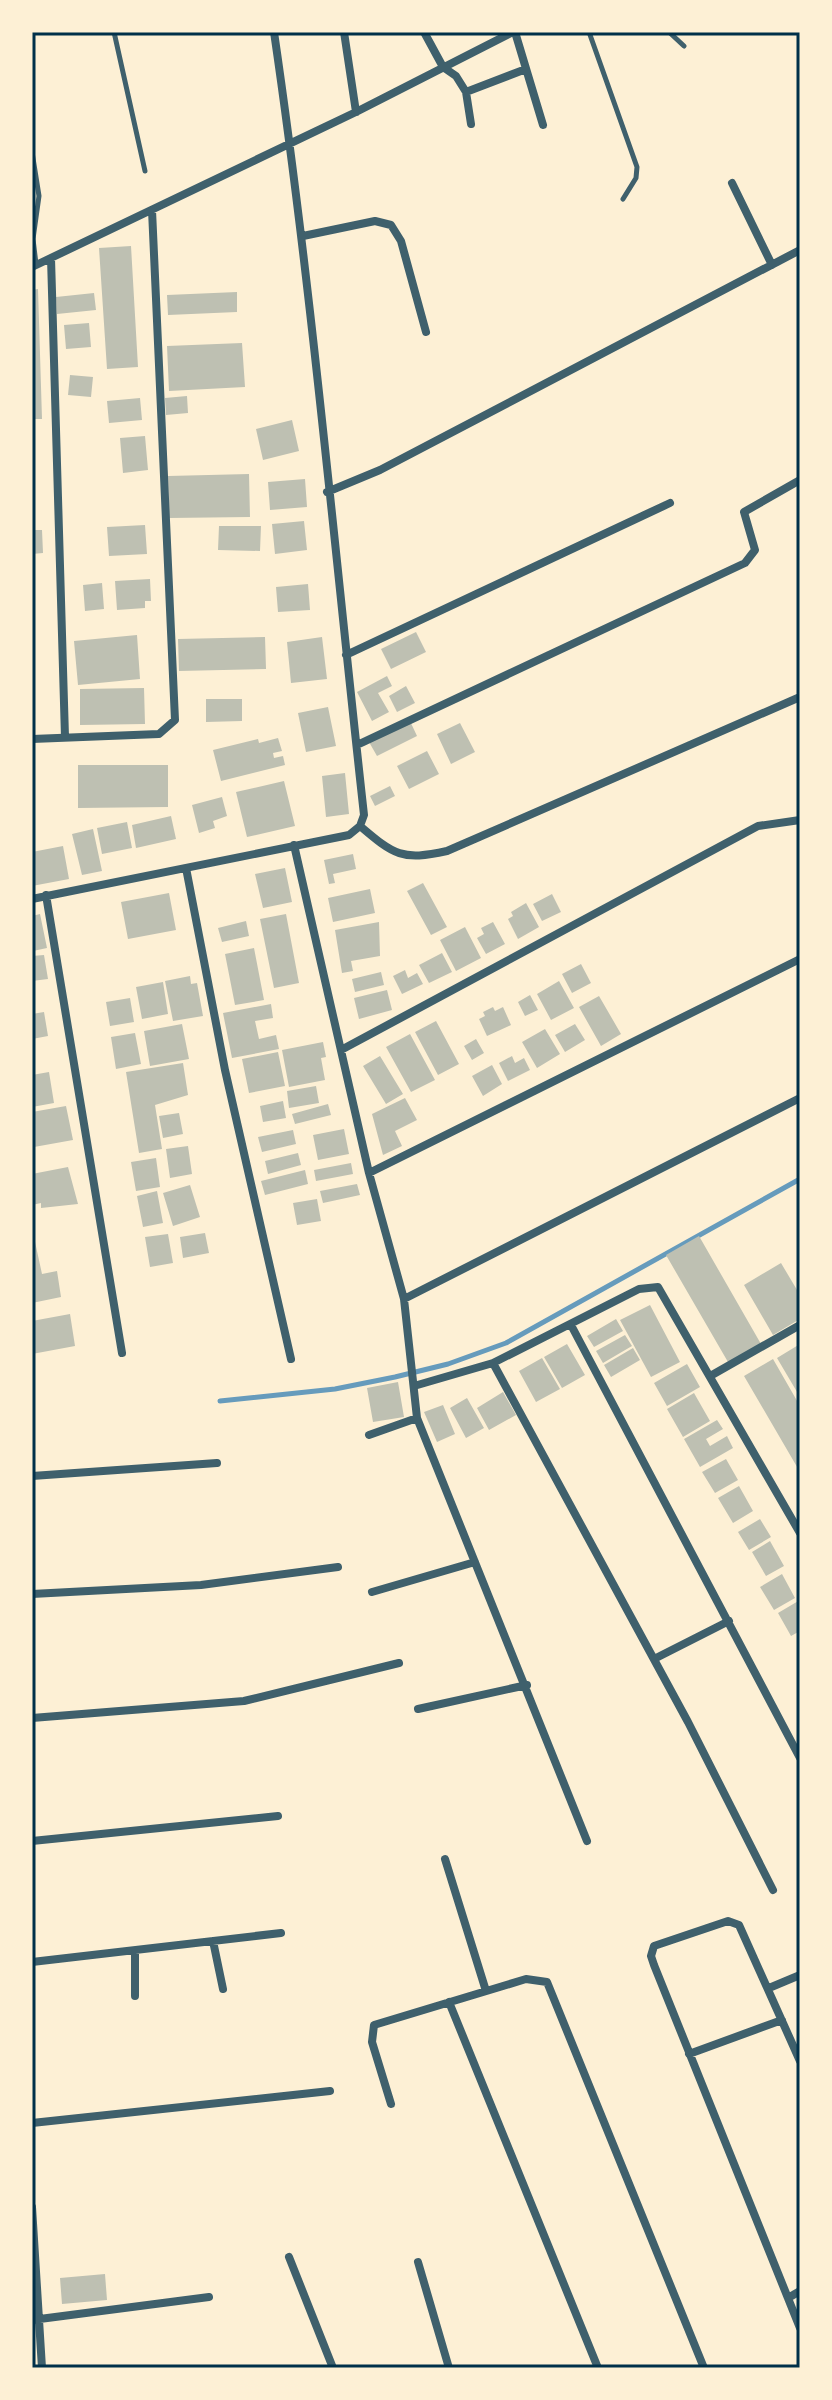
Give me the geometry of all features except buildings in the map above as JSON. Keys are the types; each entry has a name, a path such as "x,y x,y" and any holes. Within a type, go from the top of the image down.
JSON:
{"street":[{"path":"32,899 349,835 360,826 364,815 327,492 303,236 274,32"},
{"path":"344,32 356,112"},
{"path":"424,32 443,67 456,76 466,92 471,124"},
{"path":"34,266 356,112 443,67 492,37 514,32 543,125"},
{"path":"466,92 526,69"},
{"path":"732,183 772,265"},
{"path":"32,739 159,734 173,726 175,720 152,210"},
{"path":"303,236 375,221 391,225 401,241 426,332"},
{"path":"327,492 380,470 800,250"},
{"path":"51,258 65,737"},
{"path":"357,745 745,563 755,550 744,512 800,480"},
{"path":"346,655 670,503"},
{"path":"360,826 387,849 405,857 447,851 800,697"},
{"path":"341,1050 758,826 800,820"},
{"path":"294,845 369,1173 404,1299 417,1418 527,1685 587,1841"},
{"path":"186,868 225,1070 291,1359"},
{"path":"46,895 122,1353"},
{"path":"369,1173 800,959"},
{"path":"404,1299 800,1098"},
{"path":"413,1378 493,1363 639,1289 653,1285 662,1291 712,1375 800,1533"},
{"path":"571,1325 800,1758"},
{"path":"712,1375 800,1325"},
{"path":"493,1363 654,1659 773,1890"},
{"path":"369,1435 417,1418"},
{"path":"32,1476 217,1463"},
{"path":"372,1592 475,1562"},
{"path":"32,1594 201,1585 338,1567"},
{"path":"654,1659 729,1621"},
{"path":"32,1718 244,1701 399,1663"},
{"path":"418,1709 527,1685"},
{"path":"32,1841 278,1816"},
{"path":"445,1859 486,1991"},
{"path":"800,2061 744,1931 734,1922 728,1921 658,1943 651,1956 800,2328"},
{"path":"32,1962 281,1933"},
{"path":"213,1941 223,1989"},
{"path":"135,1951 135,1996"},
{"path":"769,1988 800,1975"},
{"path":"391,2104 372,2042 374,2025 382,2020 535,1978 547,1982 704,2368"},
{"path":"449,2002 598,2368"},
{"path":"689,2054 782,2020"},
{"path":"32,2123 330,2091"},
{"path":"32,2207 36,2319 42,2368"},
{"path":"289,2257 333,2368"},
{"path":"418,2262 449,2368"},
{"path":"788,2298 800,2291"},
{"path":"36,2319 209,2297"}],"lane":[{"path":"114,32 145,171"},
{"path":"589,32 637,167 636,178 623,199"},
{"path":"669,32 684,46"},
{"path":"32,152 39,196 33,239 34,266"}],"waterway":[{"path":"220,1401 335,1389 395,1377 448,1364 506,1343 800,1179"}]}
